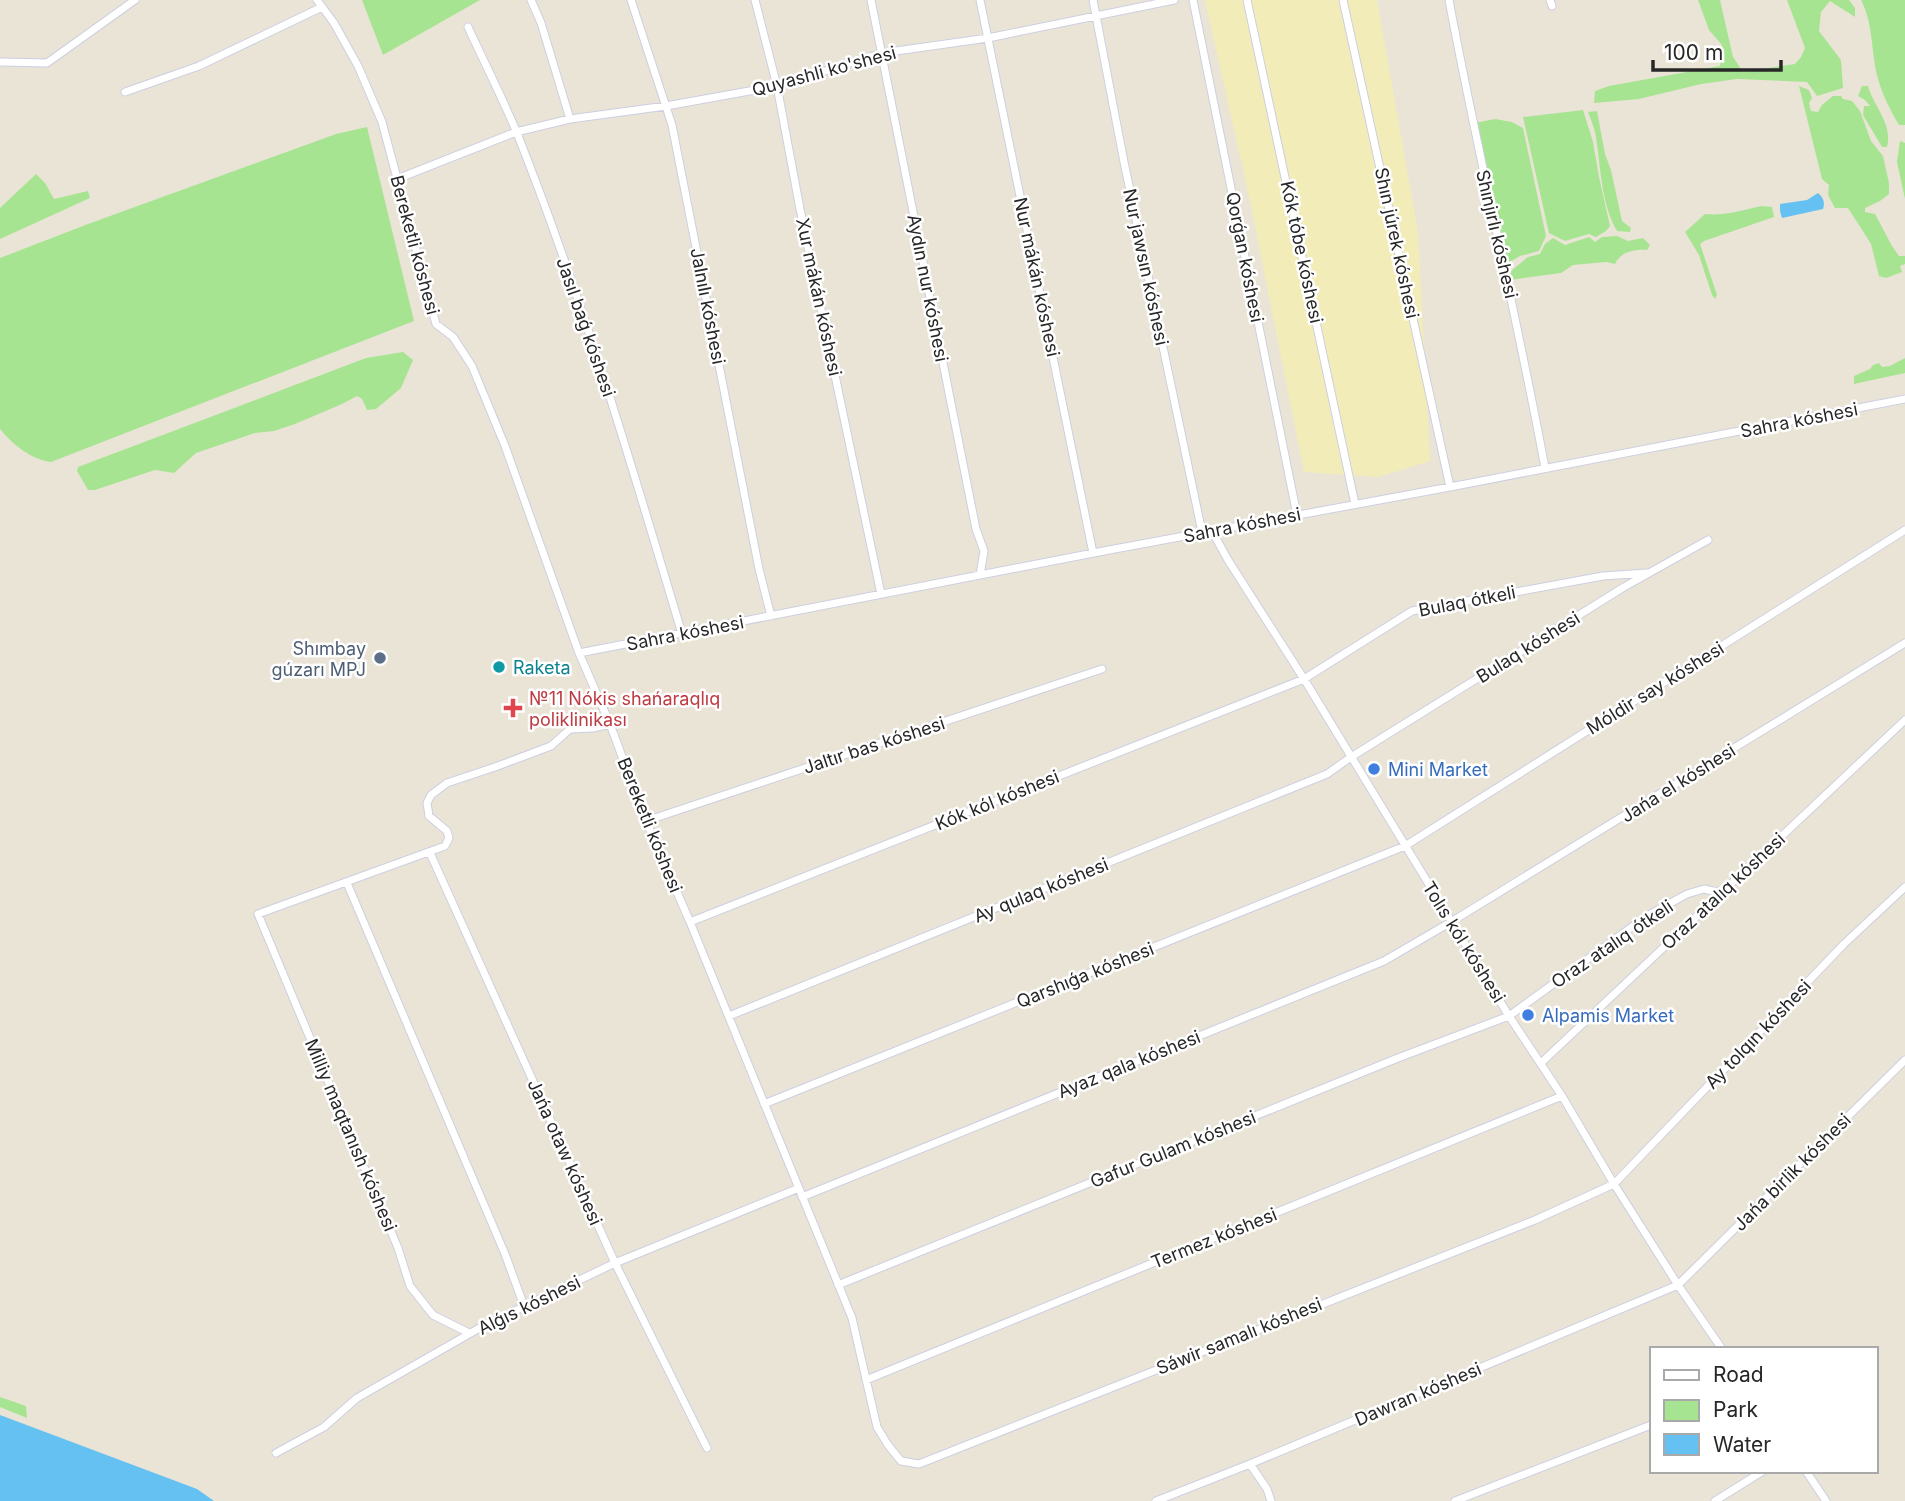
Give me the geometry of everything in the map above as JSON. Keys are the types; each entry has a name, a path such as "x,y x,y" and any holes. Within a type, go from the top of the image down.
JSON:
{"street":[{"path":"0,62 47,64 135,0"},
{"path":"531,0 541,23 570,120"},
{"name":"Jalnılı kóshesi","path":"631,0 672,125 759,569 771,617"},
{"name":"Xur mákán kóshesi","path":"755,0 776,86 881,594"},
{"name":"Aydın nur kóshesi","path":"871,0 973,515 984,551 980,575"},
{"name":"Nur mákán kóshesi","path":"980,0 1093,553"},
{"name":"Nur jawsın kóshesi","path":"1093,0 1202,533"},
{"name":"Quyashli ko'shesi","path":"397,179 516,132 570,120 776,86 882,53 988,38 1174,0"},
{"name":"Qorǵan kóshesi","path":"1193,0 1297,515"},
{"name":"Kók tóbe kóshesi","path":"1247,0 1355,504"},
{"name":"Shın júrek kóshesi","path":"1343,0 1450,487"},
{"name":"Shınjırlı kóshesi","path":"1449,0 1470,114 1524,355 1545,468"},
{"path":"125,92 199,66 320,4"},
{"name":"Bereketli kóshesi","path":"320,4 358,66 382,122 436,324 453,337 472,366 505,446 579,653 610,724 646,821 852,1318 877,1427"},
{"name":"Jasıl baǵ kóshesi","path":"467,27 516,132 587,326 682,634"},
{"name":"Sahra kóshesi","path":"579,653 1905,399"},
{"name":"Móldir say kóshesi","path":"1405,846 1905,530"},
{"name":"Tolıs kól kóshesi","path":"1212,531 1509,1016 1720,1347"},
{"name":"Bulaq kóshesi","path":"1351,757 1623,587 1708,540"},
{"name":"Bulaq ótkeli","path":"1304,679 1412,611 1603,576 1649,573"},
{"name":"Jańa el kóshesi","path":"1451,922 1905,643"},
{"name":"Jaltır bas kóshesi","path":"646,821 1102,669"},
{"name":"Kók kól kóshesi","path":"690,922 1304,679"},
{"name":"Oraz atalıq kóshesi","path":"1541,1063 1905,720"},
{"path":"524,1306 505,1255 346,883 445,846 449,838 447,831 429,816 427,803 431,795 447,783 551,746 570,729 610,724"},
{"name":"Ay qulaq kóshesi","path":"729,1016 1327,774 1351,757"},
{"name":"Qarshıǵa kóshesi","path":"764,1104 1405,846"},
{"name":"Jańa otaw kóshesi","path":"430,853 615,1263 707,1448"},
{"name":"Milliy maqtanısh kóshesi","path":"346,883 258,914 398,1248 410,1286 433,1315 469,1333"},
{"name":"Ay tolqın kóshesi","path":"1614,1184 1844,944 1905,887"},
{"name":"Oraz atalıq ótkeli","path":"1509,1016 1647,916 1696,891 1704,889 1721,893"},
{"name":"Ayaz qala kóshesi","path":"802,1197 1384,961 1451,922"},
{"name":"Gafur Gulam kóshesi","path":"838,1285 1398,1058 1509,1016"},
{"name":"Jańa birlik kóshesi","path":"1678,1285 1905,1060"},
{"name":"Termez kóshesi","path":"866,1380 1562,1096"},
{"name":"Sáwir samalı kóshesi","path":"877,1427 901,1461 919,1464 1535,1220 1614,1184"},
{"name":"Alǵıs kóshesi","path":"276,1453 324,1427 357,1398 469,1333 615,1263 799,1188"},
{"name":"Dawran kóshesi","path":"1156,1501 1678,1285"},
{"path":"1455,1501 1650,1426"},
{"path":"1250,1464 1267,1489 1271,1501"},
{"path":"1715,1501 1759,1473"},
{"path":"1807,1473 1826,1501"}],"green space":[{"path":"362,0 480,0 383,55"},
{"path":"1698,0 1720,0 1733,57 1743,72 1795,64 1801,57 1805,48 1787,0 1849,0 1855,8 1855,17 1830,1 1821,12 1819,31 1841,60 1843,88 1817,96 1807,82 1737,79 1701,84 1639,99 1594,103 1595,91 1609,86 1720,66 1722,45 1709,30"},
{"path":"1861,0 1905,0 1905,125 1899,125 1881,88 1868,18"},
{"path":"1799,86 1809,90 1812,98 1809,103 1811,111 1818,112 1833,96 1841,96 1852,101 1860,111 1871,141 1883,156 1889,183 1889,194 1865,208 1865,212 1875,214 1899,256 1905,256 1905,264 1900,266 1902,272 1886,278 1879,276 1871,244 1848,208 1835,208 1828,195 1829,185 1822,179"},
{"path":"1862,86 1868,86 1885,123 1887,147 1882,147 1863,115 1864,106 1870,106 1858,96"},
{"path":"1583,110 1593,142 1610,226 1596,237 1589,234 1565,241 1549,233 1523,117"},
{"path":"1597,111 1622,221 1631,228 1630,232 1617,231 1608,209 1593,125 1588,112"},
{"path":"1495,119 1512,122 1523,128 1546,236 1539,251 1520,256 1508,263 1475,123"},
{"path":"367,127 414,321 51,462 23,450 0,429 0,258 336,134"},
{"path":"1900,141 1905,143 1905,199 1897,162"},
{"path":"36,174 54,199 88,191 90,198 0,239 0,208"},
{"path":"1772,207 1774,217 1700,244 1717,295 1715,299 1699,255 1685,232 1705,214"},
{"path":"1617,236 1628,241 1643,238 1650,245 1647,250 1624,254 1615,264 1606,262 1573,265 1561,273 1510,280 1511,271 1528,257 1540,254 1545,244 1553,238 1565,245 1589,237 1595,242 1602,237"},
{"path":"403,352 413,360 401,388 376,409 367,410 362,399 357,396 295,424 274,431 255,433 196,453 174,473 155,470 95,490 88,490 77,471 78,467 366,358"},
{"path":"1905,358 1905,373 1854,384 1854,376 1873,365 1879,363 1882,367 1890,366"},
{"path":"0,1397 26,1406 27,1418 0,1407"}],"sand":[{"path":"1205,0 1377,0 1418,232 1430,461 1378,477 1304,472 1250,201"}],"water":[{"path":"1818,193 1824,201 1823,209 1782,218 1780,204 1807,200"},
{"path":"0,1415 197,1489 214,1501 0,1501"}],"place":[{"name":"Shımbay gúzarı MPJ","path":"380,658"},
{"name":"Raketa","path":"499,667"},
{"name":"№11 Nókis shańaraqlıq poliklinikası","path":"513,708"},
{"name":"Mini Market","path":"1374,769"},
{"name":"Alpamis Market","path":"1528,1015"}]}
